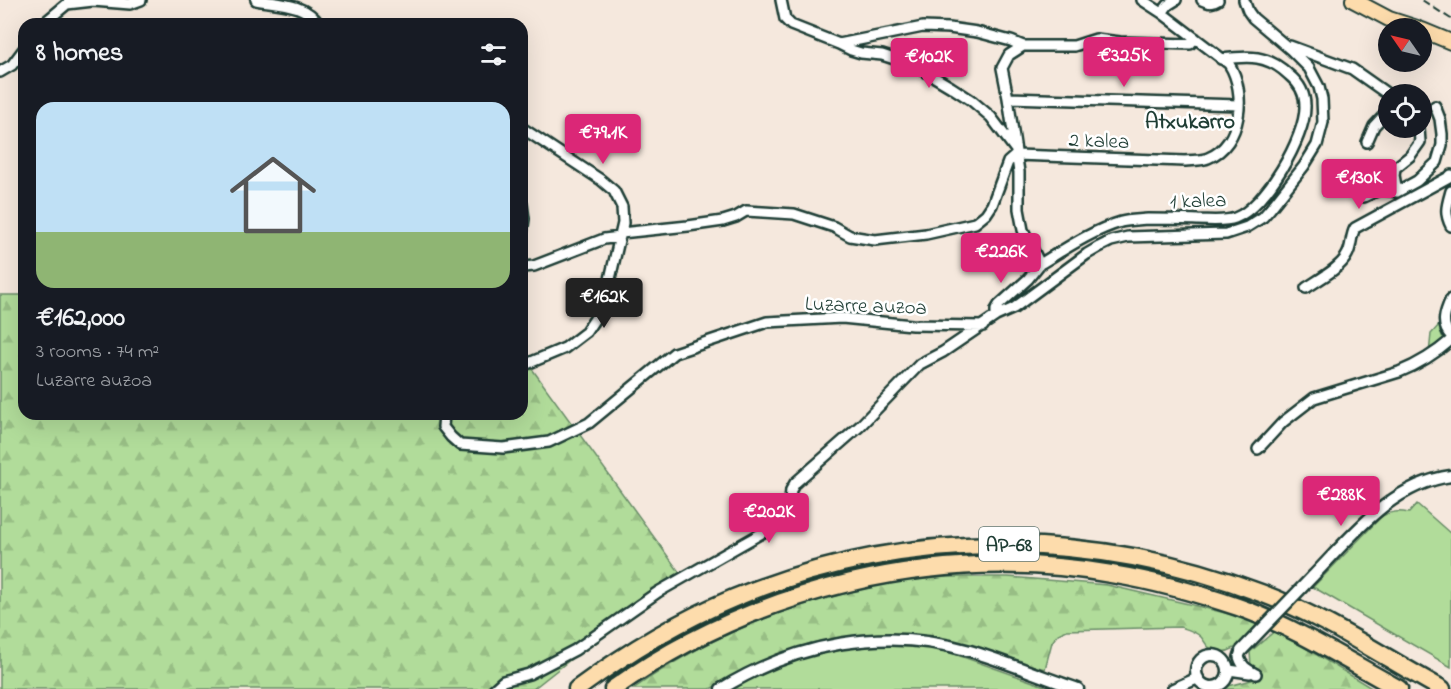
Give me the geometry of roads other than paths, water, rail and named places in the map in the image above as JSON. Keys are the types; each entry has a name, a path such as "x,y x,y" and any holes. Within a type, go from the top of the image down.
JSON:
{"highway":[{"name":"AP-68","path":"578,689 669,629 734,598 791,577 852,560 932,548 1005,544 1057,546 1111,553 1172,564 1210,575 1262,593 1298,609 1442,689"},
{"name":"AP-68","path":"613,689 653,662 708,633 741,617 797,597 857,580 930,568 989,565 1053,567 1112,574 1186,591 1239,608 1290,629 1399,689"}],"main road":[{"path":"1353,0 1387,18"},
{"path":"1432,34 1451,42"}],"street":[{"path":"50,18 68,3 93,1 130,4 141,0"},
{"path":"256,0 297,7 314,18"},
{"path":"781,0 785,18 791,25 851,50 882,55 916,66 971,100 991,117 1016,152"},
{"name":"2 kalea","path":"1016,152 1185,161 1208,159 1225,147 1234,131 1239,105 1238,89 1229,64 1142,0"},
{"path":"1162,13 1176,0"},
{"path":"1202,0 1210,3 1218,0"},
{"path":"494,689 503,681 529,674 575,650 658,592 783,521 789,511 791,490 795,483 860,426 920,364 943,352 996,316 1014,308 1087,254 1111,241 1128,237 1226,234 1247,227 1263,217 1296,178 1317,145 1323,122 1322,99 1314,76 1302,60 1253,18 1244,0"},
{"path":"839,44 923,27 977,32 1023,46 1074,46 1096,39 1190,44 1195,38"},
{"path":"1281,42 1352,69 1378,87"},
{"path":"1023,46 1009,55 1002,68 1019,172 1019,208 1023,230 1040,264"},
{"name":"1 kalea","path":"996,316 999,305 1028,279 1040,264 1080,240 1122,222 1145,219 1234,219 1258,201 1285,164 1294,144 1304,117 1303,91 1280,66 1266,59 1250,56 1221,58"},
{"path":"0,72 12,65 18,57"},
{"path":"1008,98 1239,105"},
{"path":"1417,181 1437,162 1440,155 1442,134 1435,106"},
{"path":"1367,142 1378,122"},
{"path":"528,132 614,191 622,207 624,223 604,305 586,332 565,348 528,363"},
{"path":"1397,192 1395,168 1410,156 1420,142 1420,138"},
{"path":"528,267 604,239 723,221 746,211 794,214 834,227 850,236 875,240 926,234 975,223 986,214 992,205 1008,162 1016,152"},
{"path":"1364,197 1381,189 1397,192 1429,177 1450,177"},
{"path":"1306,288 1344,261 1349,253 1355,228 1450,177"},
{"path":"1451,191 1446,216 1451,226"},
{"path":"1258,449 1283,422 1314,398 1412,367 1425,360 1451,338 1445,329 1444,321 1451,299"},
{"name":"Luzarre auzoa","path":"444,420 443,427 460,445 503,448 549,442 589,423 674,353 767,322 842,318 912,325 983,326"},
{"path":"1227,666 1374,514 1396,496 1415,486 1451,476"},
{"path":"721,689 760,668 792,655 853,641 891,639 930,642 969,651 1078,689"},
{"path":"1227,666 1257,675 1241,664 1239,657 1241,651"},
{"path":"1219,656 1227,666 1228,674 1225,682 1214,687 1206,686 1198,678 1196,669 1204,657 1219,656"},
{"path":"1173,689 1198,678"}],"railway":[{"path":"1422,0 1451,19"}],"district":[{"name":"Atxukarro","path":"1190,120"}]}
